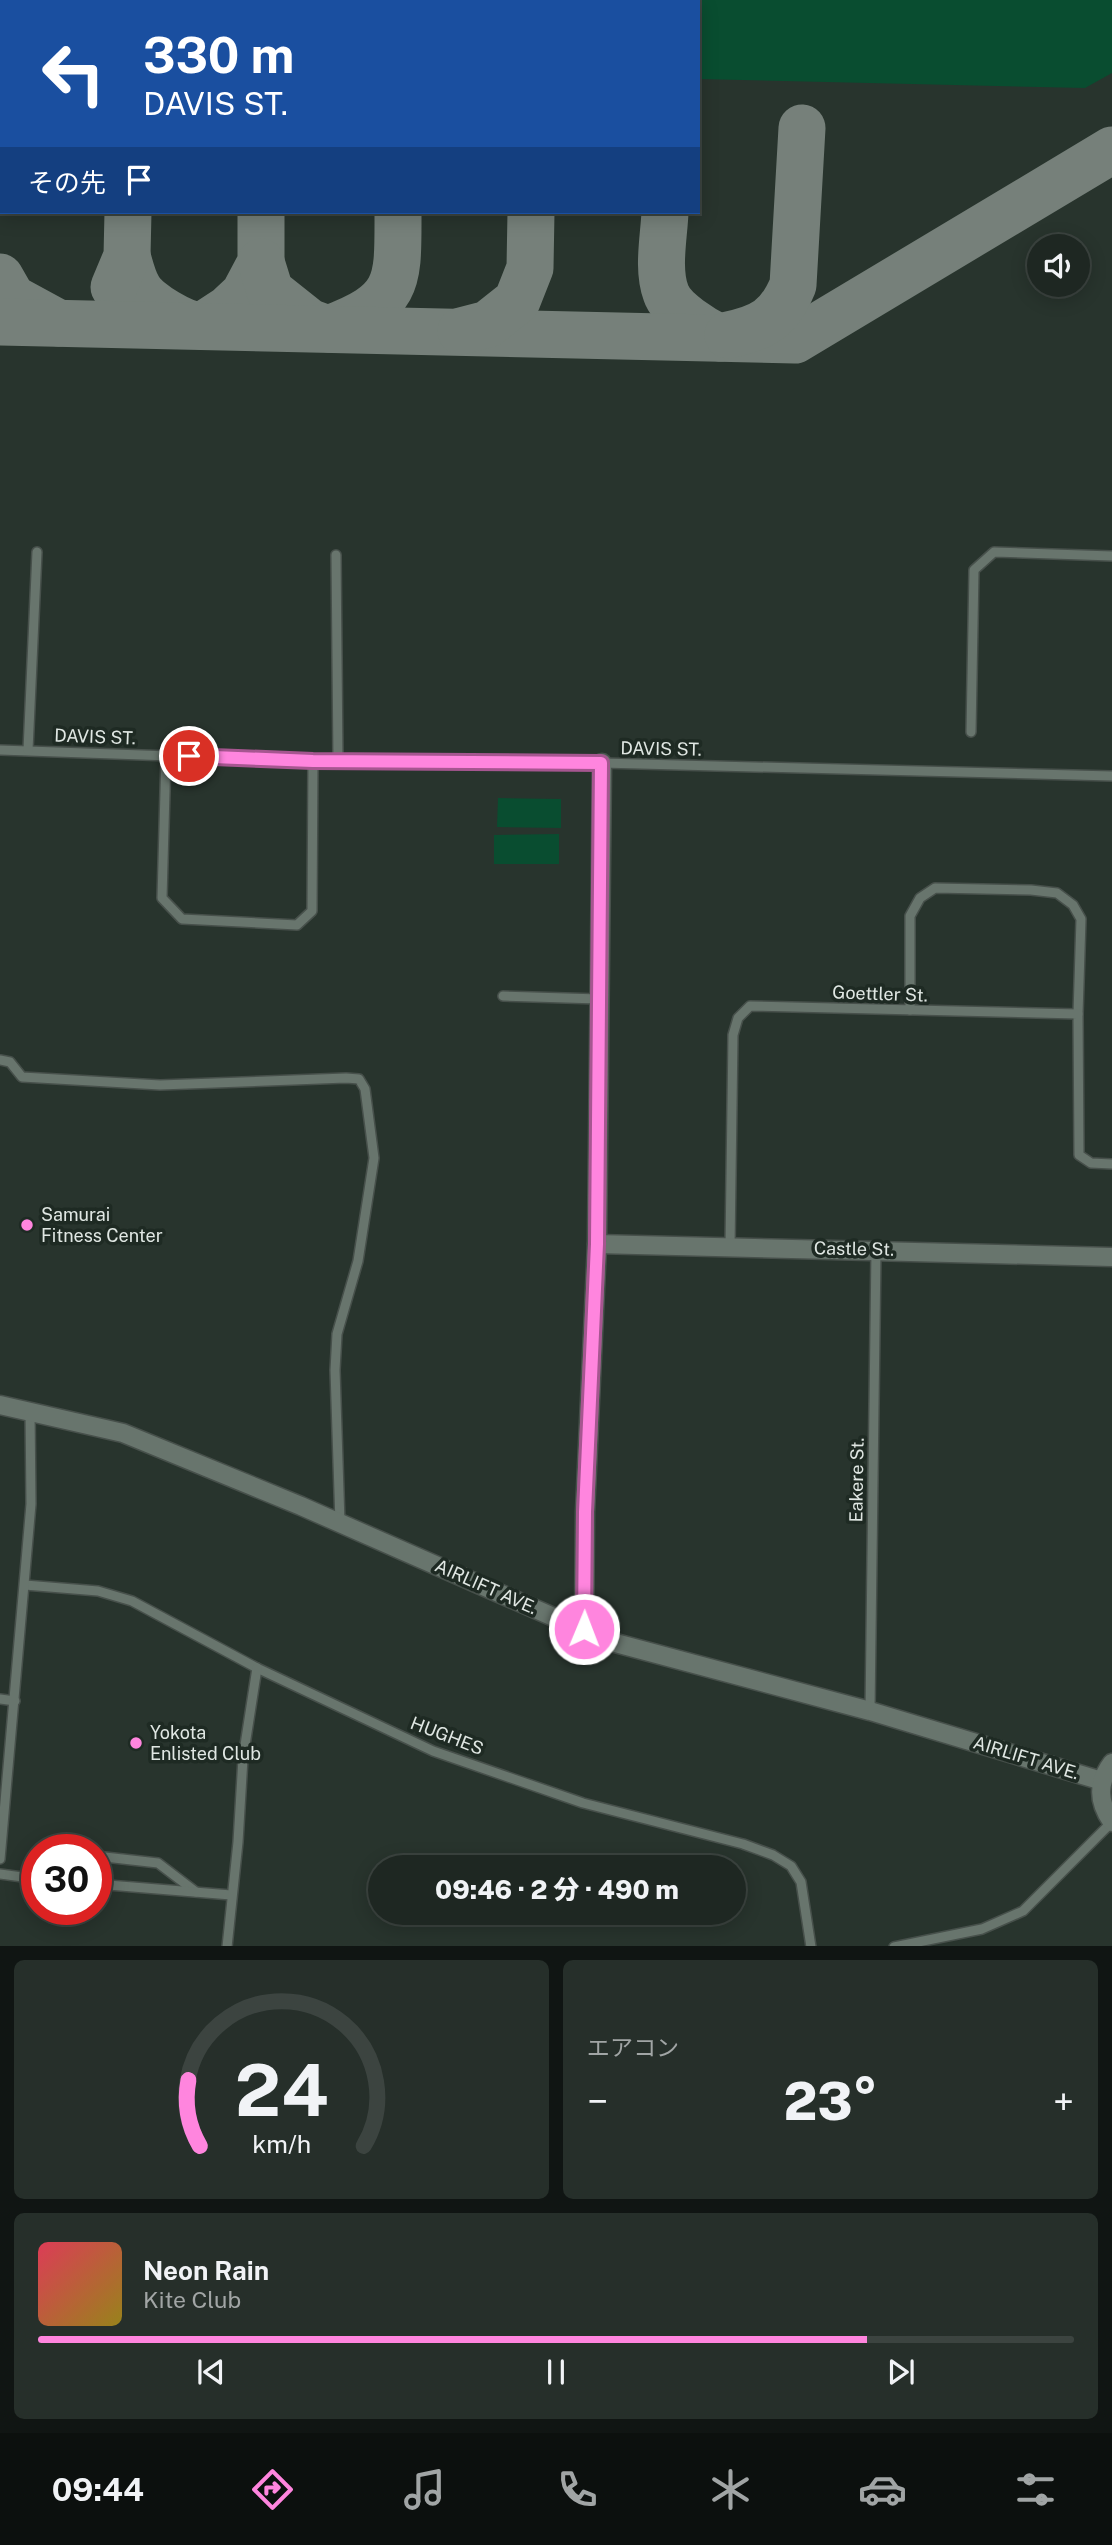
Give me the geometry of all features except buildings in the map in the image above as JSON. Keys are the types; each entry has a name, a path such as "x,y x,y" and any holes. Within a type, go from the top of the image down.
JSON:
{"street":[{"path":"584,1629 585,1512 597,1244 601,763"},
{"name":"Castle St.","path":"597,1244 1112,1257"},
{"name":"AIRLIFT AVE.","path":"0,1405 123,1433 340,1523 608,1641 870,1711 1102,1781"},
{"name":"AIRLIFT AVE.","path":"1112,1763 1102,1781 1101,1802 1112,1822"}],"lane":[{"path":"28,750 37,552"},
{"path":"971,732 974,570 994,552 1112,556"},
{"path":"336,555 338,760"},
{"name":"DAVIS ST.","path":"0,750 313,761 601,763 1112,776"},
{"path":"166,755 162,898 182,919 297,925 312,911 313,761"},
{"path":"910,1010 911,916 920,898 935,888 1057,893 1073,905 1081,919 1078,1014 1079,1155 1091,1163 1112,1164"},
{"path":"503,996 599,999"},
{"name":"Goettler St.","path":"730,1246 733,1035 738,1018 751,1006 1078,1014"},
{"path":"0,1060 10,1062 22,1077 146,1084 359,1079 365,1089 374,1158 358,1261 337,1334 335,1370 340,1523"},
{"name":"Eakere St.","path":"870,1711 876,1249"},
{"path":"0,1859 31,1504 30,1411"},
{"name":"HUGHES","path":"25,1585 98,1591 132,1601 257,1668 433,1751 583,1803 743,1844 773,1855 791,1866 800,1882 811,1946"},
{"path":"227,1946 238,1842 243,1758 257,1668"},
{"path":"0,1699 15,1701"},
{"path":"899,1946 982,1929 1023,1911 1112,1822"},
{"path":"112,1858 158,1863 197,1892"},
{"path":"0,1874 21,1877"},
{"path":"112,1885 231,1895"}],"green space":[{"path":"700,0 1112,0 1112,73 1085,88 700,79"},
{"path":"498,798 561,799 561,828 497,827"},
{"path":"559,834 559,864 494,864 494,835"}],"taxiway":[{"path":"728,335 751,329 768,320 782,306 793,285 802,128"},
{"path":"0,322 795,340 1112,150"},
{"path":"114,287 127,256 128,214"},
{"path":"127,256 135,281 144,295 177,318 202,326 228,309 244,294 261,262 261,214"},
{"path":"261,262 270,291 309,322 328,329 370,309 382,299 390,287 397,256 398,214"},
{"path":"461,331 488,324 517,301 530,268 531,214"},
{"path":"665,214 661,263 663,284 669,300 697,325 720,338"},
{"path":"0,277 12,298 58,323"}],"place":[{"name":"Samurai Fitness Center","path":"27,1225"},
{"name":"Yokota Enlisted Club","path":"136,1743"}],"route":[{"path":"189,756 313,761 601,763 597,1244 585,1512 584,1629"}]}
